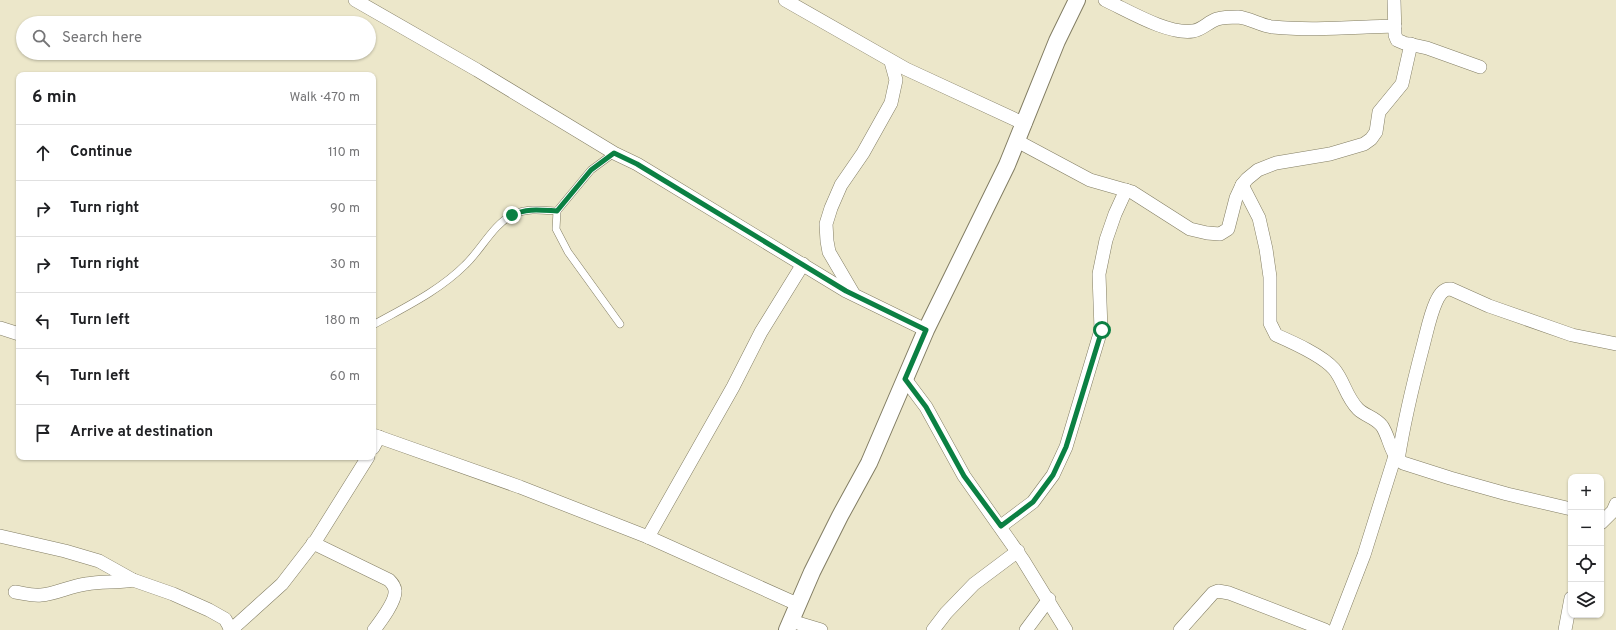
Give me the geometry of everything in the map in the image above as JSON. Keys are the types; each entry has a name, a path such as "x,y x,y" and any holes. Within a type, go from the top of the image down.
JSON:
{"street":[{"path":"355,0 477,70 614,153 637,164 854,295 926,330"},
{"path":"785,0 892,62 1025,124"},
{"path":"821,630 789,626 797,604 840,516 869,463 926,330 1004,171 1025,124 1057,41 1077,0"},
{"path":"1105,0 1163,26 1191,32 1216,19 1226,17 1240,17 1270,27 1394,26"},
{"path":"1394,0 1394,26 1397,40 1458,58 1480,67"},
{"path":"1017,141 1090,180 1132,192 1190,229 1220,234 1228,229 1236,198 1242,185 1246,179 1258,170 1276,163 1330,154 1364,144 1371,139 1376,132 1379,112 1402,84 1411,44"},
{"path":"854,295 829,252 826,241 826,224 841,185 863,153 891,103 896,80 892,62"},
{"path":"1242,185 1258,218 1266,249 1270,277 1270,323 1276,335 1293,342 1333,369 1346,393 1357,408 1362,413 1379,422 1396,458 1403,463 1450,478 1568,508"},
{"path":"1001,526 1033,502 1053,475 1066,447 1102,330 1099,274 1106,240 1115,214 1126,190"},
{"path":"648,537 733,387 761,332 803,264"},
{"path":"1335,630 1364,555 1396,458 1411,392 1436,300 1444,290 1451,288 1489,306 1572,335 1616,344"},
{"path":"0,328 16,333"},
{"path":"905,379 926,407 964,476 1018,551 1049,599 1066,630"},
{"path":"376,440 520,487 648,537 797,604"},
{"path":"0,536 99,561 133,580 173,594 208,610 225,619 230,630 282,584 313,543 366,460"},
{"path":"1604,520 1615,509"},
{"path":"313,543 389,580 394,586 396,592 392,601 374,630"},
{"path":"933,630 946,613 974,584 1018,551"},
{"path":"16,592 40,595 56,593 68,587 87,583 133,580"},
{"path":"1180,630 1210,595 1218,591 1244,599 1325,630"},
{"path":"1026,630 1049,599"},
{"path":"1565,630 1568,614"}],"lane":[{"path":"614,153 591,170 557,211 556,229 568,252 620,324"},
{"path":"376,323 448,280 466,264 497,228 512,215 530,210 557,211"}],"route":[{"path":"512,215 530,210 557,211 591,170 614,153 637,164 846,291 926,330 905,379 926,407 964,476 1001,526 1033,502 1053,475 1066,447 1102,330"}]}
